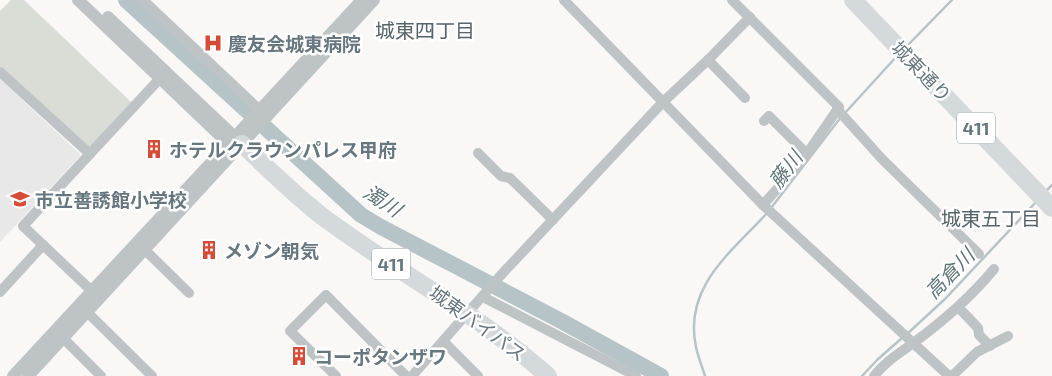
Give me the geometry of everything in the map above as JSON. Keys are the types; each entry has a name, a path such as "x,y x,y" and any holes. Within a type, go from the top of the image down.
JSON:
{"highway":[{"name":"城東通り","path":"853,0 1044,200"},
{"name":"城東バイパス","path":"239,139 293,192 329,221 548,376"},
{"name":"城東バイパス","path":"465,317 532,376"}],"street":[{"path":"78,0 163,76 239,139"},
{"path":"90,0 163,76"},
{"path":"143,0 263,113"},
{"path":"28,376 87,312 96,295 263,113 362,0"},
{"path":"263,113 374,0"},
{"path":"564,0 773,215 910,342 951,376 977,352 1008,336"},
{"path":"732,0 839,107 838,110 846,120 882,158 979,254"},
{"path":"412,376 444,342 501,275 662,102 708,60 750,17"},
{"path":"708,60 745,98"},
{"path":"0,72 90,154"},
{"path":"96,295 23,226 163,76"},
{"path":"764,206 807,154 838,110"},
{"path":"764,121 769,116 807,154"},
{"path":"13,376 145,250 239,139"},
{"path":"478,152 501,176 510,178 553,220"},
{"path":"0,292 43,245"},
{"path":"145,250 189,293"},
{"path":"881,374 910,342 958,307 978,289 994,269"},
{"path":"336,376 290,331 326,295 406,376"},
{"path":"483,297 636,376"},
{"path":"958,307 978,328 979,335 990,346"},
{"path":"87,312 152,376"},
{"path":"63,338 101,376"},
{"path":"444,342 478,376"}],"shaded area":[{"path":"11,0 24,0 132,103 90,148 0,69 0,11"},
{"name":"市立善誘館小学校","path":"0,79 80,156 0,242"}],"waterway":[{"name":"濁川","path":"126,0 361,215 661,376"},
{"name":"藤川","path":"906,47 952,0"},
{"name":"藤川","path":"845,113 897,56"},
{"name":"藤川","path":"771,208 841,117"},
{"name":"高倉川","path":"1046,191 1052,185"},
{"name":"高倉川","path":"907,334 945,299 1037,201"},
{"name":"藤川","path":"705,376 696,347 694,325 697,306 704,288 726,256 768,212"},
{"name":"高倉川","path":"862,376 902,338"}],"place":[{"name":"慶友会城東病院","path":"213,43"},
{"name":"ホテルクラウンパレス甲府","path":"154,149"},
{"name":"市立善誘館小学校","path":"20,199"},
{"name":"メゾン朝気","path":"209,250"},
{"name":"コーポタンザワ","path":"299,356"}],"district":[{"name":"城東四丁目","path":"425,30"},
{"name":"城東五丁目","path":"991,218"}]}
